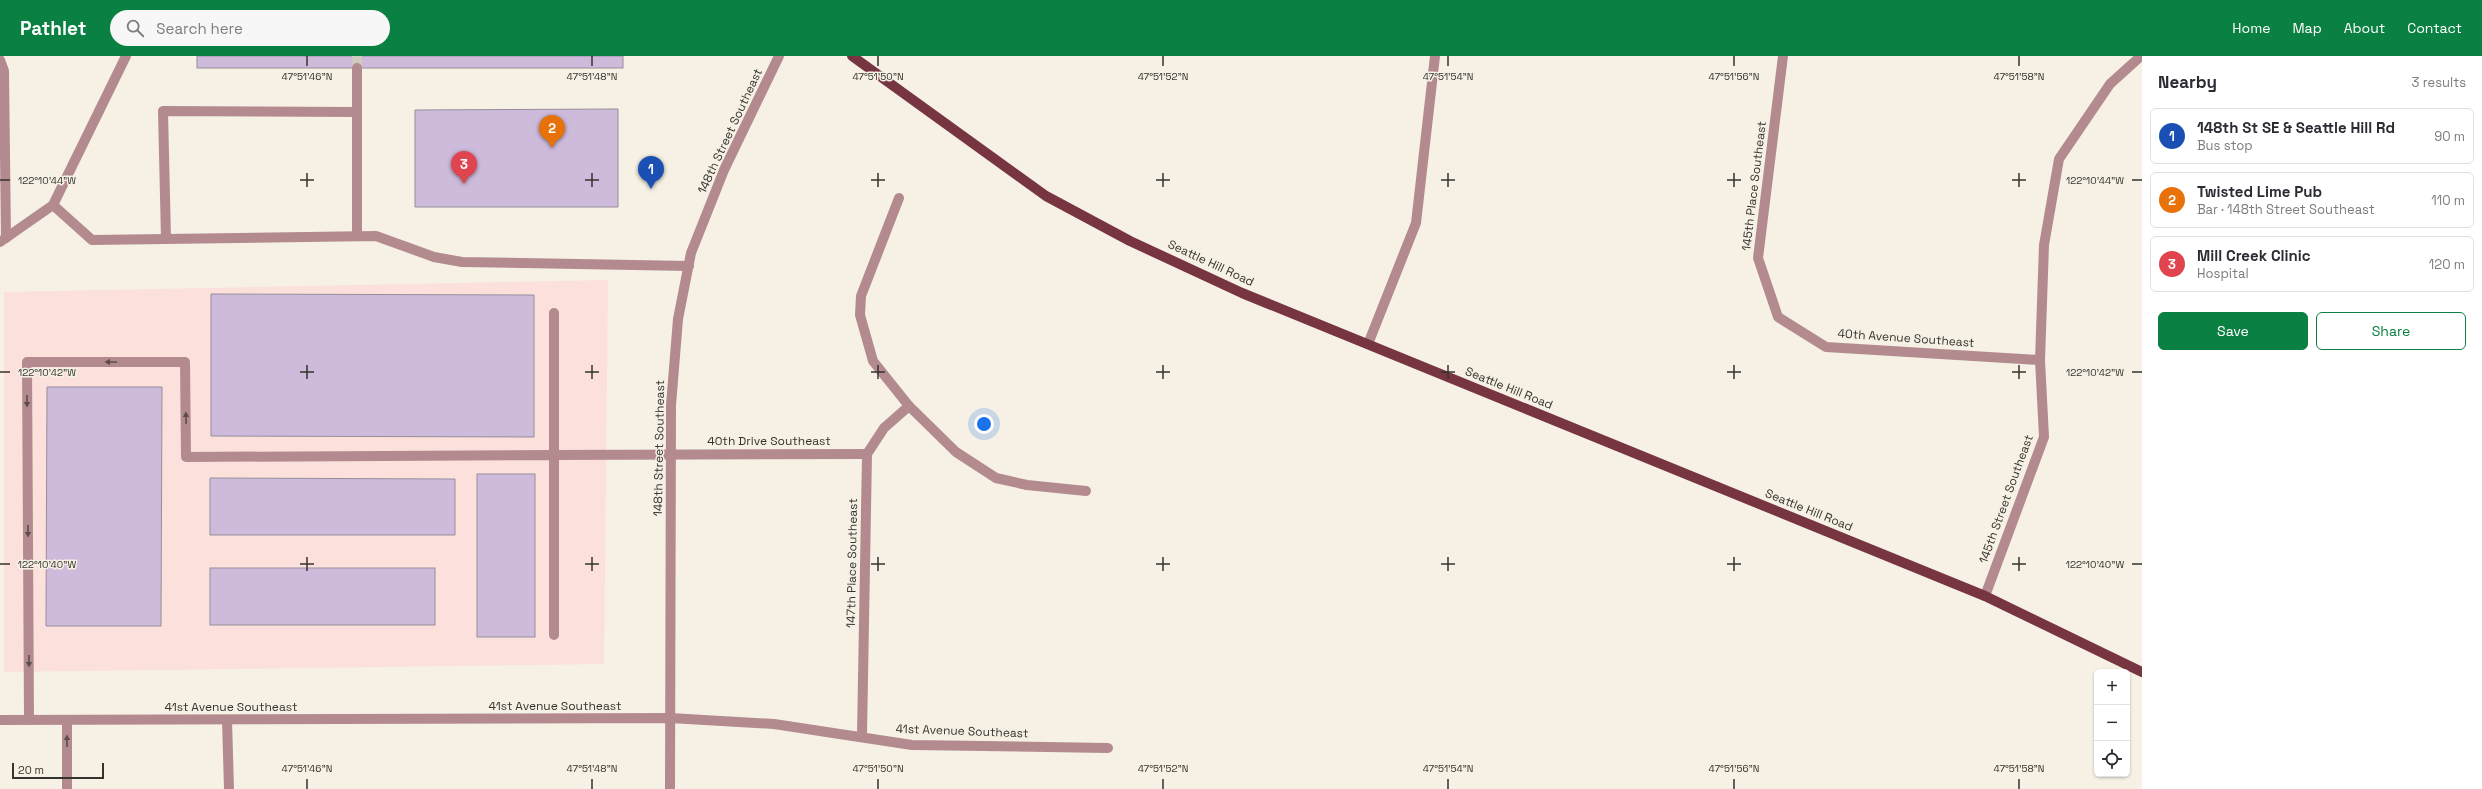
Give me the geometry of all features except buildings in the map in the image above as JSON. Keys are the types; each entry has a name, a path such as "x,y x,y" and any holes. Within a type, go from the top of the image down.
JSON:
{"main road":[{"name":"Seattle Hill Road","path":"852,56 1046,196 1130,241 1228,286 1985,596 2142,672"}],"street":[{"path":"3,240 53,205 126,56"},
{"name":"148th Street Southeast","path":"670,789 671,405 678,319 691,252 724,170 779,56"},
{"path":"1368,344 1416,223 1435,56"},
{"name":"145th Place Southeast","path":"1778,317 1758,258 1784,56"},
{"name":"145th Street Southeast","path":"1985,596 2044,438 2040,360 2044,245 2059,159 2110,84 2141,56"},
{"path":"0,60 4,71 3,240"},
{"path":"357,68 357,236"},
{"path":"166,239 163,111 357,112"},
{"path":"899,198 861,296 860,315 873,361 909,406 956,452 996,478 1027,485 1086,491"},
{"path":"53,205 92,240 376,236 434,257 462,262 689,266"},
{"path":"554,313 554,635"},
{"name":"40th Avenue Southeast","path":"1778,317 1826,347 2040,360"},
{"name":"40th Drive Southeast","path":"29,720 27,362 185,362 186,457 868,454"},
{"path":"868,454 884,428 909,406"},
{"name":"147th Place Southeast","path":"862,736 868,454"},
{"name":"41st Avenue Southeast","path":"0,720 670,718 774,724 862,736 912,745 1108,748"},
{"path":"67,720 67,789"},
{"path":"227,720 229,789"}],"shaded area":[{"path":"608,280 604,664 4,672 4,292"}],"tunnel":[{"path":"357,56 357,68"}],"place":[{"name":"Twisted Lime Pub","path":"552,148"},
{"name":"Mill Creek Clinic","path":"464,184"},
{"name":"148th St SE & Seattle Hill Rd","path":"651,189"}]}
